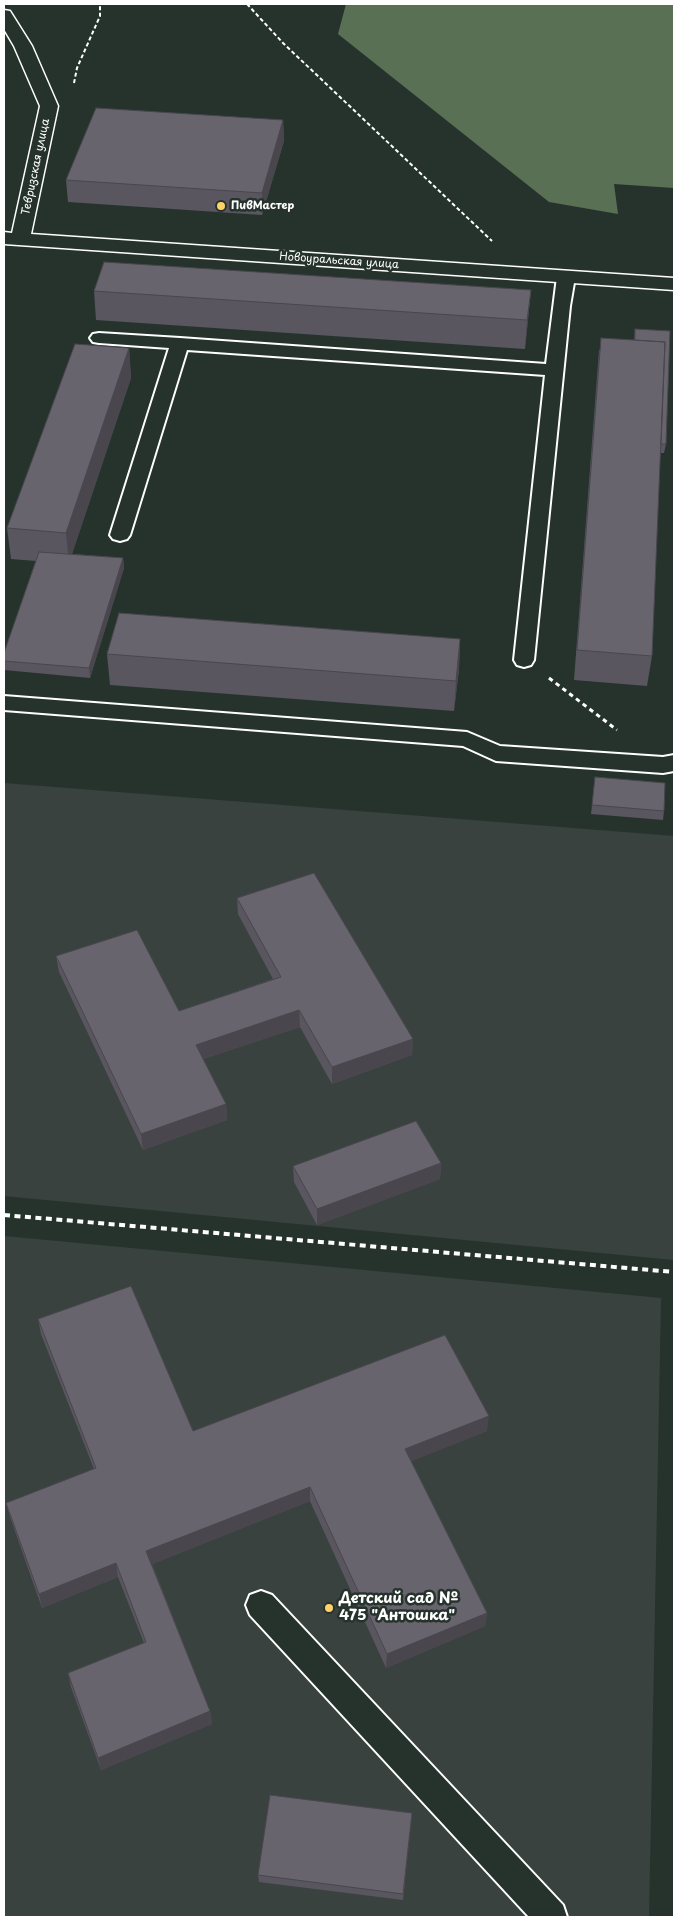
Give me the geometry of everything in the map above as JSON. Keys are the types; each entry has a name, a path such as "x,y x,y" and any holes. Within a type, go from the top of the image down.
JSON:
{"street":[{"name":"Тевризская улица","path":"4,15 23,46 49,106 12,239"},
{"name":"Новоуральская улица","path":"12,239 674,284"}],"lane":[{"path":"524,660 554,370 566,277"},
{"path":"99,338 554,370"},
{"path":"120,534 180,343"},
{"path":"4,703 467,739 496,753 669,764"},
{"path":"261,1605 551,1917"}],"path":[{"path":"49,106 74,86 77,68 100,16 100,4"},
{"path":"247,4 283,44 527,274"},
{"path":"524,660 669,764"},
{"path":"4,1215 674,1272"}],"shaded area":[{"path":"4,783 674,836 674,1260 4,1196"},
{"name":"Детский сад № 475 \"Антошка\"","path":"4,1236 661,1298 649,1917 4,1917"}],"green space":[{"path":"346,4 674,4 674,188 614,184 618,214 549,202 338,34"}],"building":[{"path":"96,108 283,120 262,193 66,180"},
{"path":"104,262 531,290 527,320 94,291"},
{"path":"635,329 670,331 666,444 661,444 665,342 635,340"},
{"path":"601,338 665,342 652,656 577,650"},
{"path":"75,344 129,348 66,533 7,528"},
{"path":"39,552 123,558 89,668 4,661 4,653"},
{"path":"119,613 460,639 456,681 107,654"},
{"path":"595,777 665,783 664,811 592,805"},
{"path":"314,873 413,1039 332,1067 299,1010 196,1045 226,1104 141,1134 56,956 137,930 179,1011 281,977 237,898"},
{"path":"416,1121 441,1163 317,1209 293,1166"},
{"path":"131,1286 193,1431 445,1335 489,1416 405,1449 487,1613 387,1654 310,1487 146,1551 210,1711 98,1758 68,1673 146,1642 116,1563 39,1594 6,1503 96,1468 38,1319"},
{"path":"270,1795 412,1813 403,1894 258,1875"}],"place":[{"name":"ПивМастер","path":"221,206"},
{"name":"Детский сад № 475 \"Антошка\"","path":"329,1608"}]}
